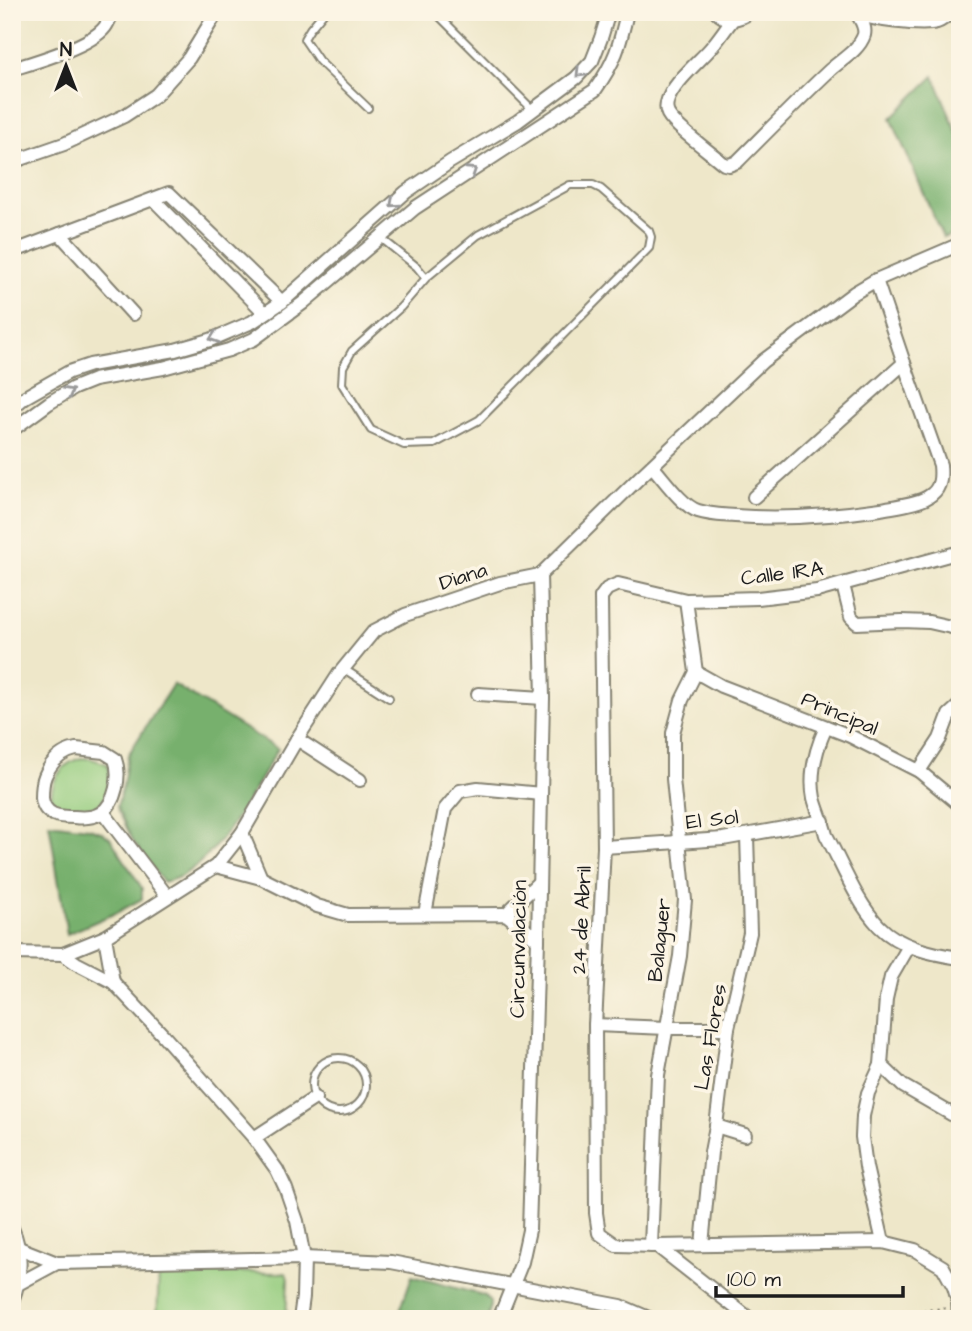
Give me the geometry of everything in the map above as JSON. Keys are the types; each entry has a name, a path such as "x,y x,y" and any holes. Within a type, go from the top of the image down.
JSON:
{"street":[{"path":"12,69 51,57 81,43 104,29 113,12"},
{"path":"12,162 64,144 124,116 156,95 189,58 217,12"},
{"path":"12,408 25,397 69,372 90,365 175,350 232,332 252,322 282,302 407,192 533,110 576,78 592,61 609,12"},
{"path":"12,430 49,403 94,380 163,368 229,350 254,338 303,303 415,208 595,90 610,69 620,43 627,12"},
{"path":"717,12 720,16 733,19 749,12"},
{"path":"856,13 869,18 921,24 938,22 950,12"},
{"path":"733,19 710,49 673,88 666,103 666,111 673,121 724,164 729,165 737,162 855,48 864,32 864,25 856,13"},
{"path":"12,252 169,193 282,302"},
{"path":"154,200 265,313"},
{"path":"60,234 133,314"},
{"path":"540,575 763,360 854,293 876,280 960,244"},
{"path":"652,466 688,506 697,511 722,515 801,518 895,506 933,494 939,486 940,465 876,280"},
{"path":"754,497 904,363"},
{"name":"Calle 1RA","path":"607,589 618,584 685,600 758,598 817,591 960,552"},
{"name":"Diana","path":"12,953 63,954 105,937 216,866 242,833 297,738 344,669 374,631 405,615 500,583 540,575"},
{"name":"Circunvalación","path":"499,1319 522,1262 529,1230 543,698 540,575"},
{"path":"843,584 850,617 858,623 929,622 960,629"},
{"name":"24 de Abril","path":"607,589 601,597 604,847 595,1025 596,1213 599,1233 616,1245 654,1246"},
{"path":"685,600 696,672"},
{"name":"Principal","path":"696,672 721,686 850,736 919,771 960,805"},
{"name":"Balaguer","path":"654,1246 658,1076 680,956 685,900 673,779 673,733 682,700 696,672"},
{"path":"478,694 543,698"},
{"path":"919,771 940,739 949,715 960,705"},
{"path":"826,727 812,772 814,799 826,835 865,909 881,928 909,946 942,956 960,958"},
{"path":"297,738 360,780"},
{"path":"85,749 104,752 115,759 115,791 103,812 80,818 55,816 47,811 43,806 43,786 50,767 58,757 69,750 85,749"},
{"path":"425,914 444,809 460,790 478,788 541,794"},
{"path":"103,812 167,897"},
{"name":"El Sol","path":"604,847 747,835 823,821"},
{"path":"242,833 261,878"},
{"name":"Las Flores","path":"702,1245 711,1152 728,1028 750,933 747,835"},
{"path":"216,866 261,878 317,906 348,915 506,914 538,940"},
{"path":"506,914 539,882"},
{"path":"105,937 113,982"},
{"path":"883,1242 866,1167 862,1137 863,1116 868,1093 881,1065 891,977 909,946"},
{"path":"63,954 113,982 254,1138 277,1170 297,1221 304,1258 300,1319"},
{"path":"595,1025 728,1028"},
{"path":"881,1065 902,1086 960,1118"},
{"path":"254,1138 315,1098"},
{"path":"716,1126 745,1135"},
{"path":"12,1228 21,1260 18,1284 12,1301"},
{"path":"654,1246 883,1242 904,1245 943,1267 954,1287 959,1307"},
{"path":"654,1246 750,1319"},
{"path":"19,1248 57,1264 304,1258 391,1262 621,1306 651,1319"},
{"path":"18,1284 57,1264"}],"lane":[{"path":"324,12 304,39 319,61 368,108"},
{"path":"435,12 533,110"},
{"path":"570,184 593,185 601,189 634,216 649,231 651,237 649,248 479,420 434,444 404,446 371,430 342,384 342,367 352,351 401,307 426,278 478,235 570,184"},
{"path":"381,238 426,278"},
{"path":"344,669 389,698"},
{"path":"342,1058 351,1061 363,1072 365,1090 356,1106 338,1112 321,1106 315,1098 312,1090 314,1074 326,1061 342,1058"}],"path":[{"path":"896,1319 899,1316 959,1307"}],"green space":[{"path":"934,76 960,141 960,232 943,238 891,118"},
{"path":"173,684 278,749 230,828 215,847 181,876 163,882 133,841 117,807 128,755"},
{"path":"81,758 107,764 110,775 106,794 98,805 92,808 77,812 62,811 52,802 54,783 64,767"},
{"path":"49,823 89,828 110,838 142,888 142,899 67,934"},
{"path":"159,1271 286,1273 286,1319 157,1319"},
{"path":"412,1276 485,1296 490,1302 487,1319 397,1319"}]}
